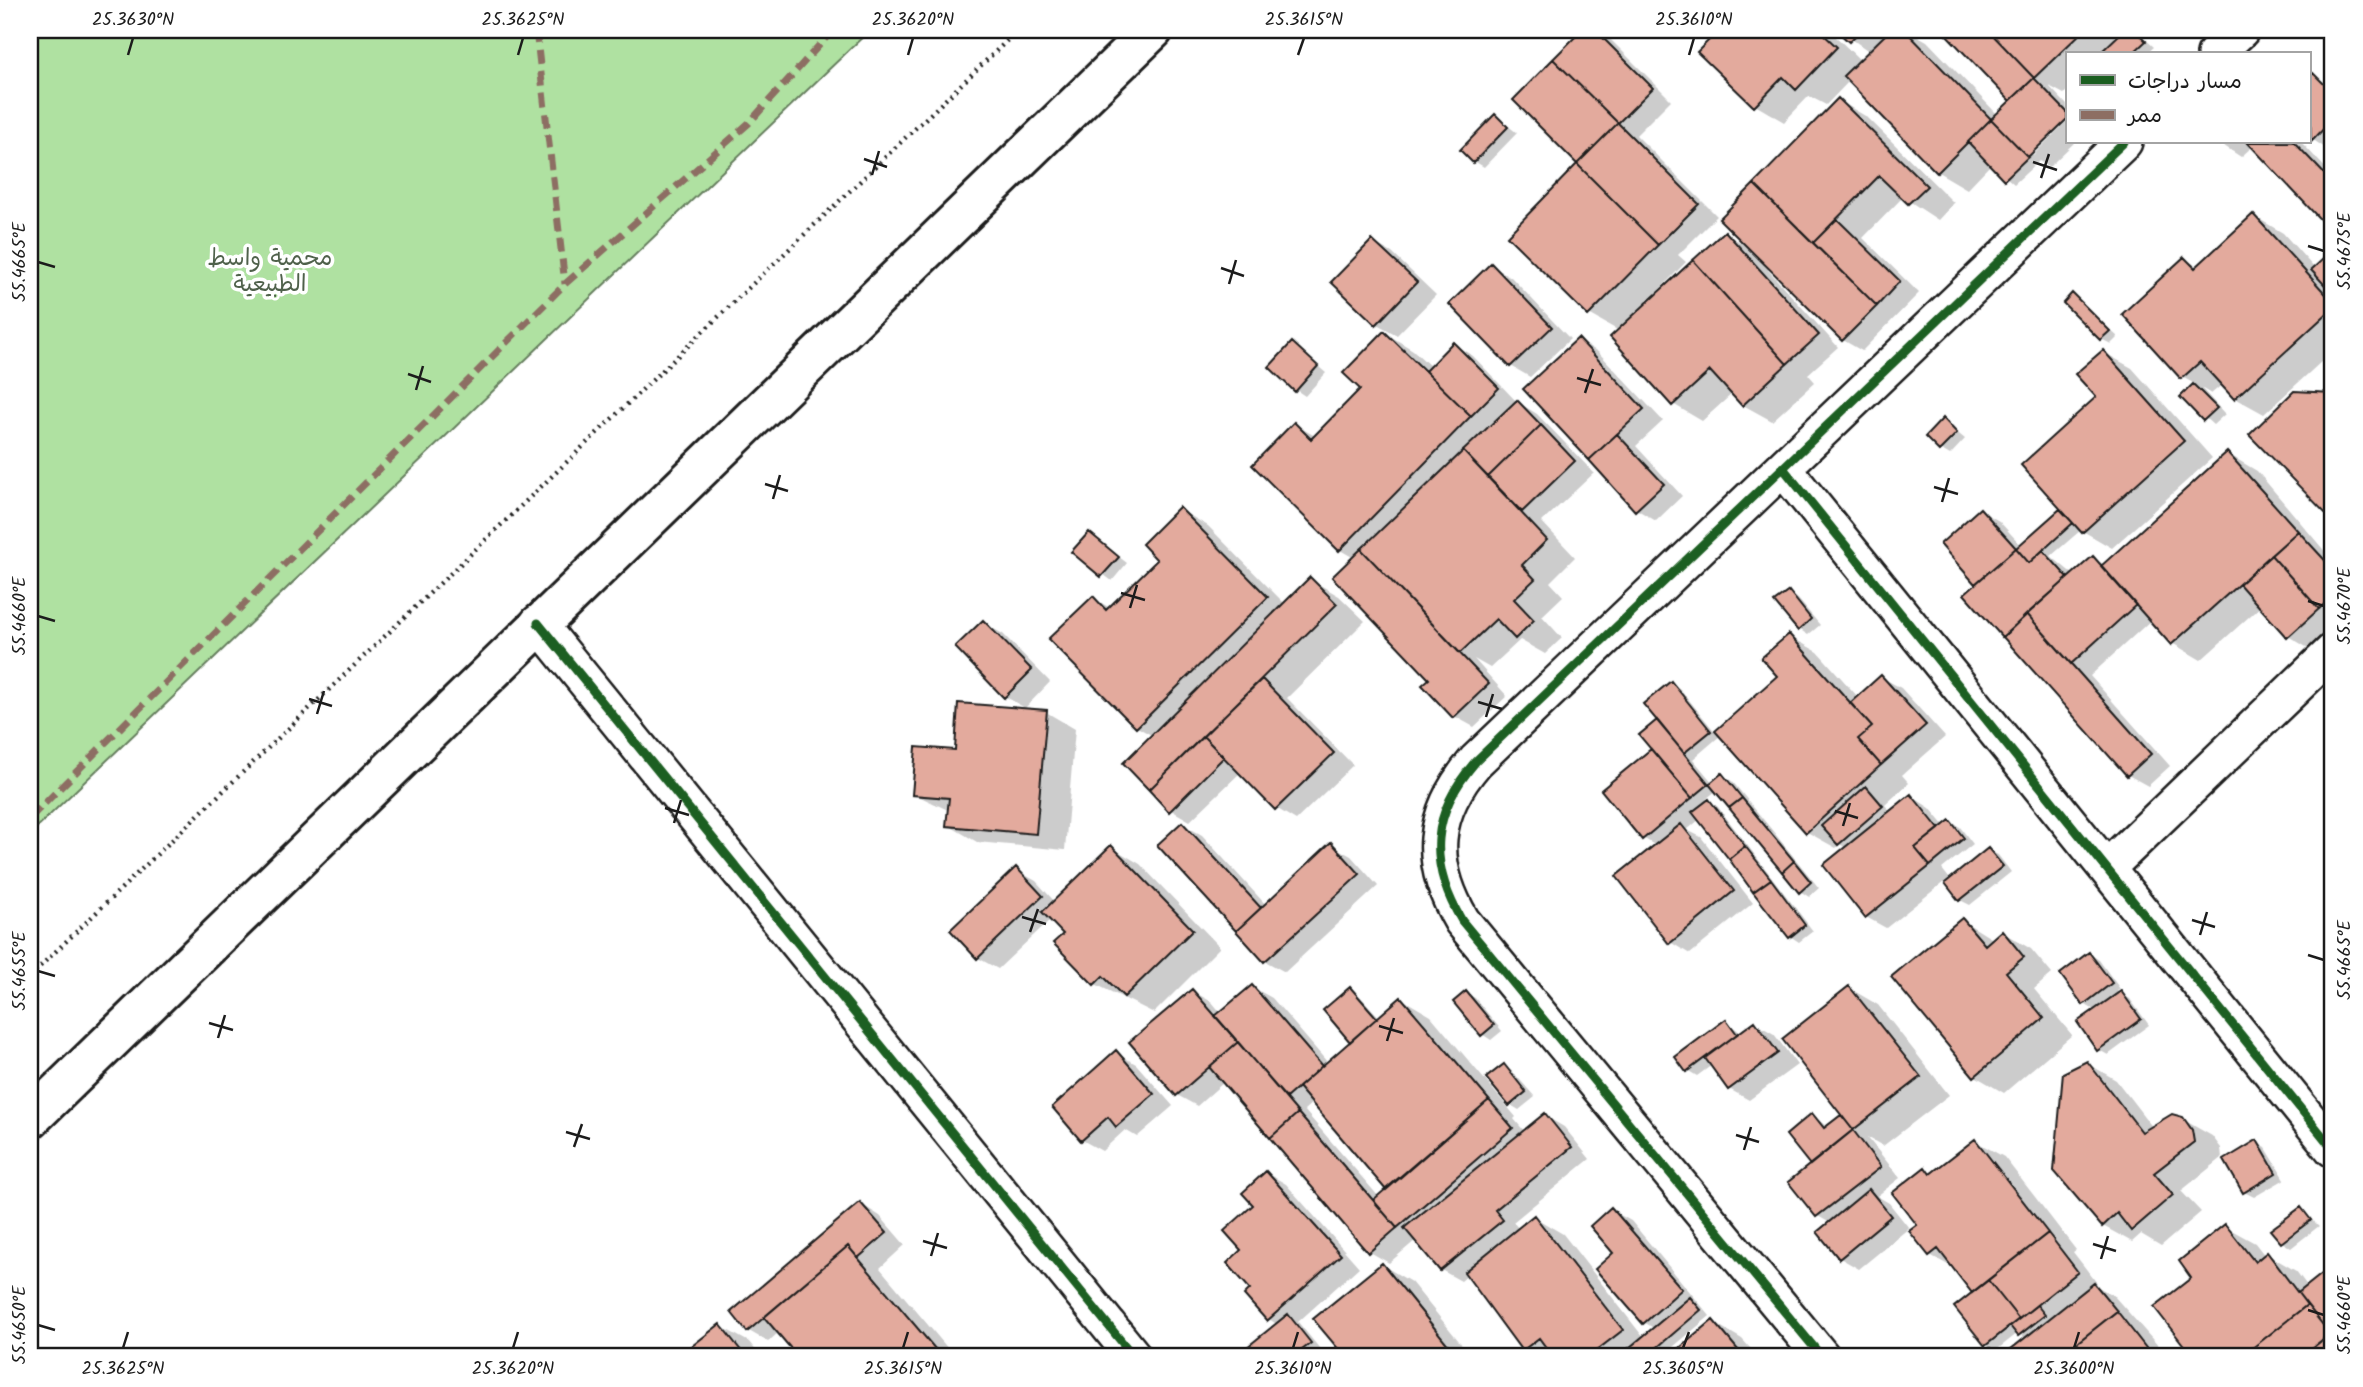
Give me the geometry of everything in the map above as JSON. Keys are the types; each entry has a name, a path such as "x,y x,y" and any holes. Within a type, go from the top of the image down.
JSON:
{"main road":[{"path":"30,1119 538,623 1153,30"}],"street":[{"path":"2217,52 2241,30"},
{"path":"1822,1357 1462,921 1447,896 1439,868 1438,849 1444,810 1457,784 1476,761 2122,144"},
{"path":"1783,468 2333,1149"},
{"path":"538,623 1134,1357"},
{"path":"2106,868 2333,651"}],"path":[{"path":"30,976 1018,30"}],"green space":[{"name":"محمية واسط الطبيعية","path":"30,30 870,30 30,834"}],"building":[{"path":"1582,30 1595,30 1653,88 1618,123 1553,59"},
{"path":"1719,30 1819,30 1837,47 1796,90 1783,77 1754,107 1697,52"},
{"path":"1836,30 1861,30 1849,42"},
{"path":"1890,30 1905,30 1991,119 1937,173 1843,76"},
{"path":"1942,30 1988,30 2034,78 2010,101"},
{"path":"1988,30 2084,30 2034,78"},
{"path":"2124,30 2135,30 2146,41 2134,52 2101,52"},
{"path":"1553,59 1618,123 1577,164 1513,100"},
{"path":"2313,73 2333,93 2333,119 2311,142 2310,110 2310,76"},
{"path":"2034,78 2066,111 2066,120 2028,157 1991,119"},
{"path":"1838,98 1927,186 1908,204 1879,176 1813,243 1754,184"},
{"path":"1495,114 1508,127 1473,163 1460,150"},
{"path":"1991,119 2028,157 2004,180 1968,142"},
{"path":"1618,123 1699,204 1658,245 1577,164"},
{"path":"2249,144 2296,144 2333,183 2332,232"},
{"path":"1577,164 1658,245 1588,316 1507,236"},
{"path":"1754,184 1877,306 1842,341 1719,219"},
{"path":"2253,214 2333,302 2333,308 2234,399 2200,362 2181,379 2122,314 2184,257 2195,268"},
{"path":"1837,219 1900,281 1877,306 1813,243"},
{"path":"1725,231 1819,335 1787,364 1693,260"},
{"path":"1372,240 1417,282 1376,325 1331,282"},
{"path":"2333,250 2333,294 2311,270"},
{"path":"1693,260 1787,364 1742,406 1710,371 1672,406 1610,337"},
{"path":"1491,263 1552,327 1510,367 1449,304"},
{"path":"2072,293 2110,331 2100,340 2063,303"},
{"path":"1384,331 1471,416 1339,551 1252,465 1294,422 1311,439 1360,389 1343,373"},
{"path":"1578,338 1644,409 1589,460 1523,389"},
{"path":"1292,342 1318,366 1295,392 1269,367"},
{"path":"1453,342 1499,388 1471,416 1425,371"},
{"path":"2103,350 2184,441 2082,533 2021,465 2096,397 2075,374"},
{"path":"2193,384 2217,408 2203,421 2180,397"},
{"path":"2294,391 2333,393 2333,521 2249,435"},
{"path":"1517,400 1541,425 1488,477 1463,451"},
{"path":"1943,418 1957,433 1939,451 1925,437"},
{"path":"1541,425 1575,461 1522,512 1488,477"},
{"path":"1617,434 1664,484 1635,511 1589,460"},
{"path":"1463,451 1547,540 1522,565 1535,579 1514,599 1534,620 1515,639 1496,619 1460,653 1361,549"},
{"path":"2227,452 2298,531 2171,645 2101,566"},
{"path":"1179,507 1268,597 1136,728 1048,639 1093,596 1106,610 1157,560 1142,544"},
{"path":"1980,508 2016,548 1975,584 1940,544"},
{"path":"2060,509 2073,523 2029,563 2016,548"},
{"path":"2298,531 2333,569 2333,596 2319,609 2271,555"},
{"path":"1089,532 1119,557 1101,577 1071,552"},
{"path":"2016,548 2029,563 2043,550 2068,578 2002,637 1964,594"},
{"path":"1361,549 1489,684 1453,718 1422,685 1429,679 1332,577"},
{"path":"2271,555 2319,609 2287,638 2239,584"},
{"path":"2093,556 2136,605 2071,664 2027,614"},
{"path":"1310,577 1337,604 1149,790 1123,763"},
{"path":"1789,591 1811,619 1798,631 1774,602"},
{"path":"2027,614 2151,754 2127,776 2003,637"},
{"path":"983,620 1032,670 1004,698 955,647"},
{"path":"1789,634 1872,727 1858,739 1881,765 1806,833 1715,731 1777,676 1761,658"},
{"path":"1881,675 1926,725 1881,765 1858,739 1872,727 1850,703"},
{"path":"1262,679 1334,753 1275,810 1203,736"},
{"path":"1671,681 1711,731 1684,753 1643,704"},
{"path":"958,703 1047,710 1036,834 946,826 949,798 912,795 916,747 955,750"},
{"path":"1657,720 1709,784 1692,798 1639,735"},
{"path":"1203,736 1224,757 1169,812 1149,790"},
{"path":"1651,749 1692,798 1642,840 1601,790"},
{"path":"1722,773 1742,798 1729,808 1709,784"},
{"path":"1866,786 1883,806 1838,845 1821,826"},
{"path":"1911,794 1939,829 1915,848 1930,866 1865,918 1823,865"},
{"path":"1742,798 1794,861 1782,872 1729,808"},
{"path":"1709,799 1745,846 1729,859 1692,812"},
{"path":"1950,820 1964,838 1930,866 1915,848"},
{"path":"1182,822 1261,908 1236,931 1157,845"},
{"path":"1681,824 1734,891 1669,944 1616,876"},
{"path":"1331,842 1360,874 1264,962 1236,931"},
{"path":"1111,845 1193,930 1124,997 1103,976 1094,985 1053,943 1063,934 1042,912"},
{"path":"1745,846 1771,879 1753,892 1729,859"},
{"path":"1988,848 2003,866 1959,901 1945,883"},
{"path":"1794,861 1811,882 1799,893 1782,872"},
{"path":"1016,867 1043,896 977,959 950,930"},
{"path":"1771,879 1805,925 1789,938 1753,892"},
{"path":"1962,918 1985,945 2002,930 2024,957 2006,972 2044,1018 1974,1077 1891,977"},
{"path":"2089,952 2112,983 2083,1005 2060,974"},
{"path":"1252,985 1322,1066 1286,1098 1215,1016"},
{"path":"1849,986 1921,1077 1853,1130 1782,1039"},
{"path":"1350,987 1377,1018 1350,1042 1323,1010"},
{"path":"1192,989 1238,1042 1176,1096 1129,1042"},
{"path":"1466,991 1494,1025 1481,1036 1453,1002"},
{"path":"2121,991 2141,1019 2097,1051 2077,1022"},
{"path":"1401,997 1489,1100 1386,1190 1298,1087"},
{"path":"1726,1019 1737,1034 1686,1072 1675,1057"},
{"path":"1755,1021 1778,1053 1728,1090 1705,1058"},
{"path":"1238,1042 1298,1113 1270,1138 1209,1067"},
{"path":"1116,1050 1154,1094 1116,1127 1108,1117 1081,1141 1052,1107"},
{"path":"2087,1061 2142,1132 2172,1114 2183,1117 2192,1130 2194,1142 2154,1173 2173,1195 2131,1231 2117,1213 2102,1227 2054,1171 2063,1073"},
{"path":"1504,1064 1526,1092 1509,1106 1486,1078"},
{"path":"1489,1100 1513,1128 1397,1228 1373,1200"},
{"path":"1298,1113 1397,1228 1368,1253 1270,1138"},
{"path":"1545,1113 1572,1147 1495,1210 1503,1220 1440,1271 1404,1228"},
{"path":"1812,1113 1824,1128 1841,1115 1853,1130 1810,1165 1786,1135"},
{"path":"1853,1130 1881,1167 1816,1217 1788,1182"},
{"path":"1975,1139 2048,1233 1972,1293 1938,1249 1929,1256 1909,1231 1917,1225 1892,1193 1925,1167 1930,1174"},
{"path":"2257,1140 2276,1173 2243,1193 2224,1160"},
{"path":"1266,1171 1341,1255 1267,1321 1244,1295 1250,1289 1227,1263 1241,1250 1224,1231 1253,1205 1242,1193"},
{"path":"1869,1189 1891,1216 1839,1259 1817,1232"},
{"path":"860,1202 887,1233 858,1258 848,1246 747,1332 731,1312"},
{"path":"1611,1207 1682,1289 1643,1324 1595,1269 1613,1253 1590,1226"},
{"path":"2301,1207 2311,1220 2281,1243 2270,1230"},
{"path":"1534,1215 1623,1330 1588,1357 1553,1357 1539,1338 1522,1351 1464,1272"},
{"path":"2225,1224 2255,1262 2267,1252 2307,1305 2241,1357 2193,1357 2154,1307 2191,1278 2179,1261"},
{"path":"2048,1233 2078,1272 2019,1319 1988,1280"},
{"path":"848,1246 942,1357 798,1357 764,1317"},
{"path":"1382,1263 1458,1357 1345,1357 1313,1319"},
{"path":"2333,1265 2333,1331 2330,1334 2298,1293"},
{"path":"1988,1280 2019,1319 1985,1346 1954,1307"},
{"path":"2094,1283 2117,1311 2059,1357 2001,1357"},
{"path":"1690,1297 1701,1310 1646,1357 1636,1357 1629,1348"},
{"path":"2037,1305 2045,1315 2018,1336 2010,1326"},
{"path":"2307,1305 2330,1334 2301,1357 2241,1357"},
{"path":"2117,1311 2153,1357 2059,1357"},
{"path":"1288,1314 1311,1343 1293,1357 1244,1357 1241,1352"},
{"path":"1713,1320 1744,1357 1669,1357"},
{"path":"720,1324 746,1357 678,1357"},
{"path":"2333,1331 2333,1357 2301,1357"},
{"path":"1990,1348 1998,1357 1978,1357"}],"marked path":[{"path":"536,30 565,284"},
{"path":"30,818 565,284 749,123 833,30"}],"cycle path":[{"path":"1822,1357 1462,921 1443,878 1439,858 1443,819 1461,780 1476,761 2122,144"},
{"path":"1783,468 2333,1149"},
{"path":"538,623 1134,1357"}]}
